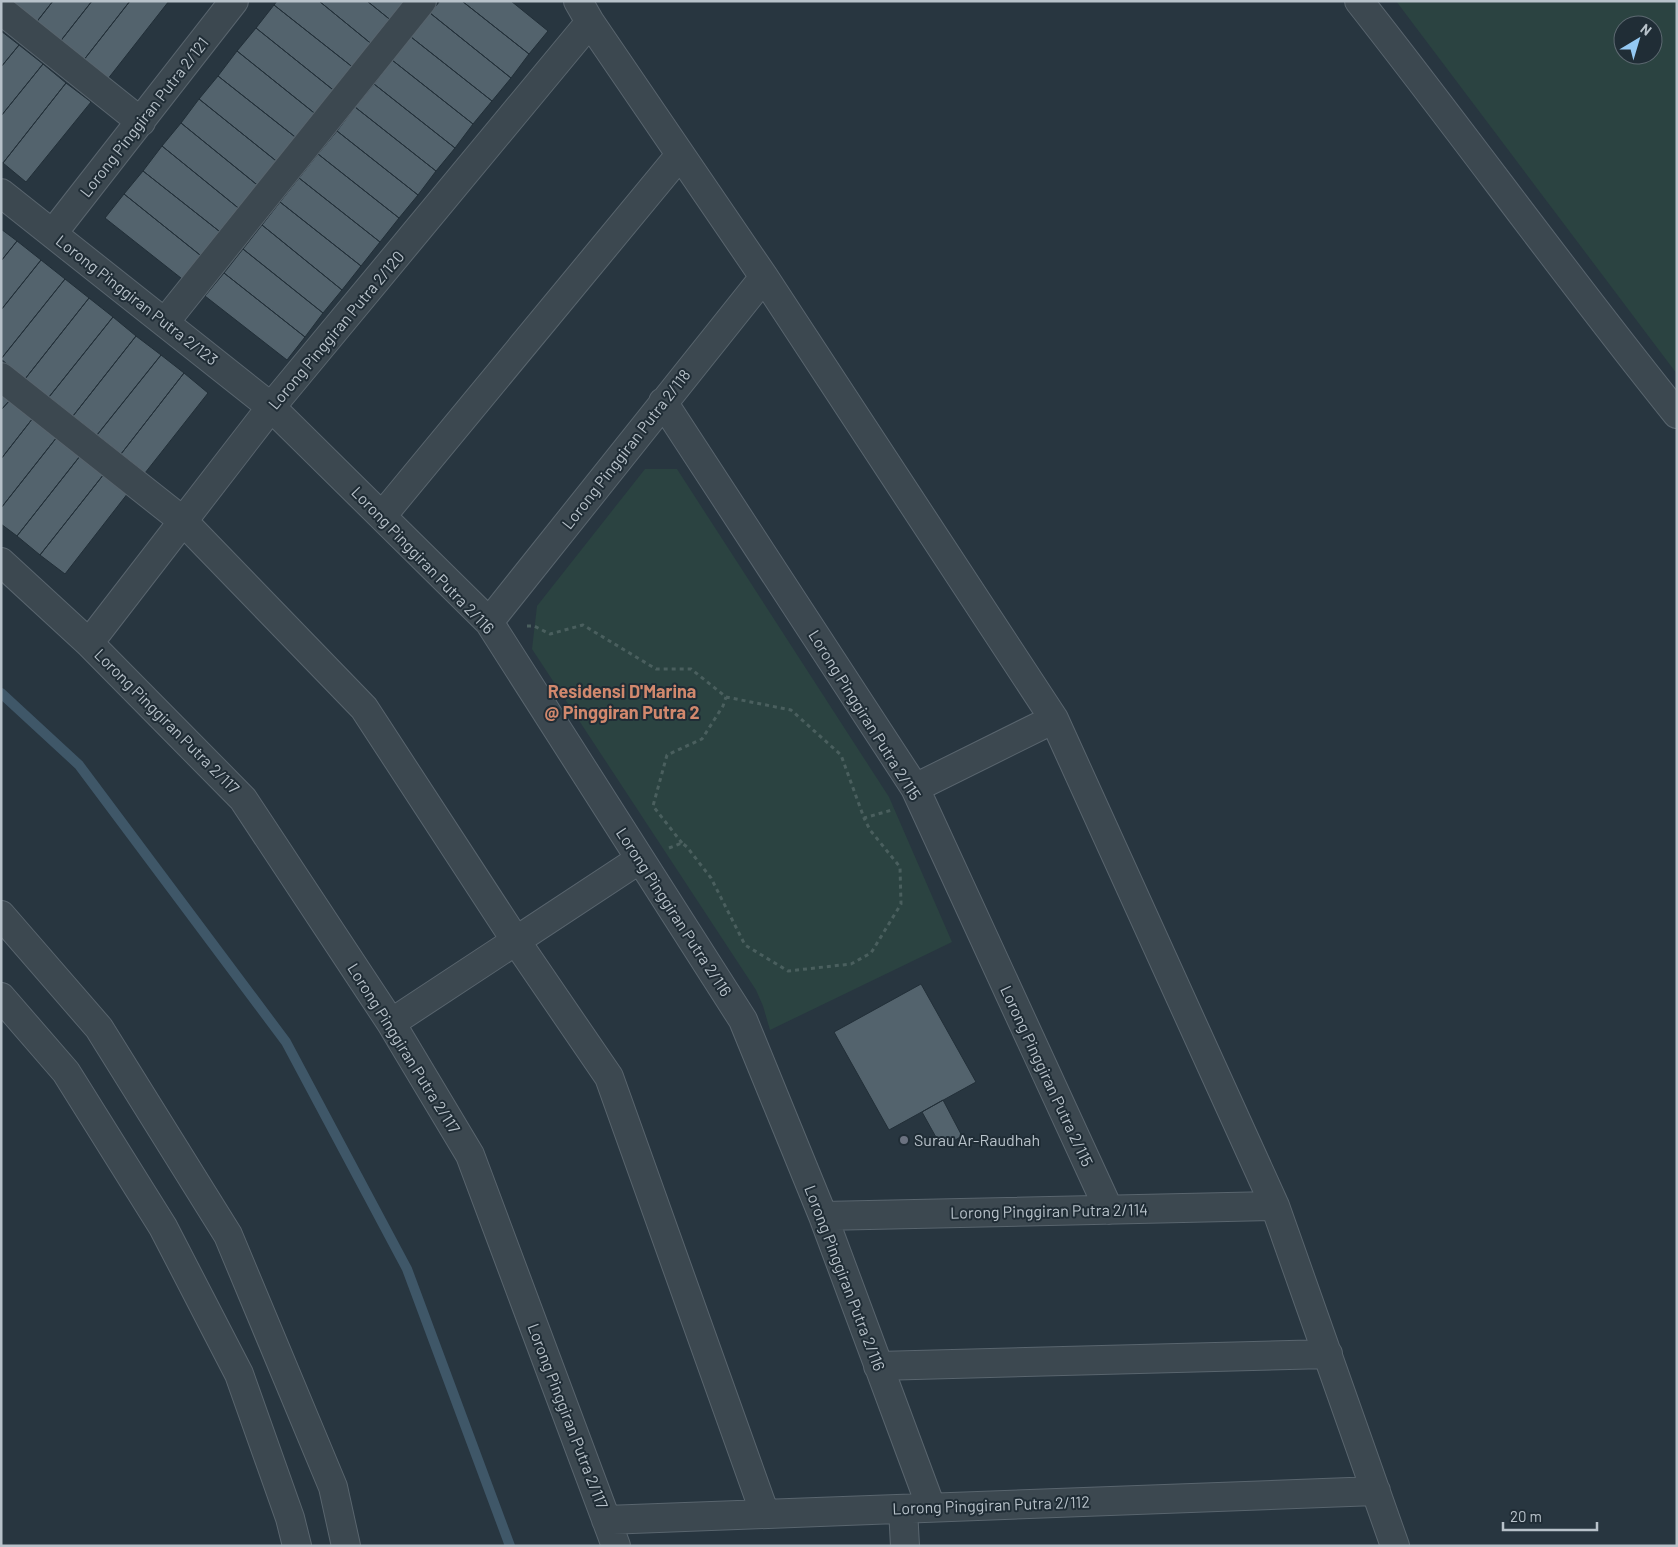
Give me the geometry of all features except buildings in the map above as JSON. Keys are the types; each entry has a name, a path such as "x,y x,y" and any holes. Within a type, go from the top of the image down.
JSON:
{"street":[{"path":"164,322 422,1"},
{"path":"1360,1 1623,348 1677,414"},
{"name":"Lorong Pinggiran Putra 2/121","path":"53,233 141,122 225,5"},
{"path":"1,10 141,122"},
{"path":"584,12 764,277 1054,719 1275,1206 1395,1546"},
{"name":"Lorong Pinggiran Putra 2/120","path":"88,643 271,407 584,12"},
{"path":"382,516 680,155"},
{"name":"Lorong Pinggiran Putra 2/123","path":"1,193 271,407"},
{"name":"Lorong Pinggiran Putra 2/118","path":"489,622 764,277"},
{"path":"1,376 183,521 364,708 516,941 609,1077 765,1514"},
{"name":"Lorong Pinggiran Putra 2/115","path":"663,402 918,794 1109,1210"},
{"name":"Lorong Pinggiran Putra 2/116","path":"271,407 489,622 744,1020 823,1216 931,1507"},
{"name":"Lorong Pinggiran Putra 2/117","path":"1,562 88,643 244,798 391,1023 470,1156 616,1546"},
{"path":"918,794 1054,719"},
{"path":"391,1023 640,859"},
{"path":"1,915 98,1028 228,1235 333,1487 346,1546"},
{"path":"1,997 66,1072 163,1227 239,1374 290,1518 297,1546"},
{"name":"Lorong Pinggiran Putra 2/114","path":"823,1216 1275,1206"},
{"path":"878,1366 1328,1354"},
{"name":"Lorong Pinggiran Putra 2/112","path":"606,1520 1376,1490"},
{"path":"903,1509 905,1546"}],"path":[{"path":"489,622 534,626 550,634 583,624 656,669 691,669 726,697 791,710 841,755 870,830 900,867 901,904 871,952 851,964 788,971 745,945 711,878 652,806 667,754 702,739 723,706 726,697"},
{"path":"864,818 918,794"},
{"path":"640,859 682,842"}],"green space":[{"path":"1396,1 1677,1 1677,374"},
{"path":"645,469 677,469 889,797 952,942 770,1030 756,990 532,649 537,606"}],"waterway":[{"path":"1,693 79,765 286,1042 407,1269 510,1546"}],"place":[{"name":"Surau Ar-Raudhah","path":"904,1140"}],"district":[{"name":"Residensi D'Marina @ Pinggiran Putra 2","path":"622,702"}]}
